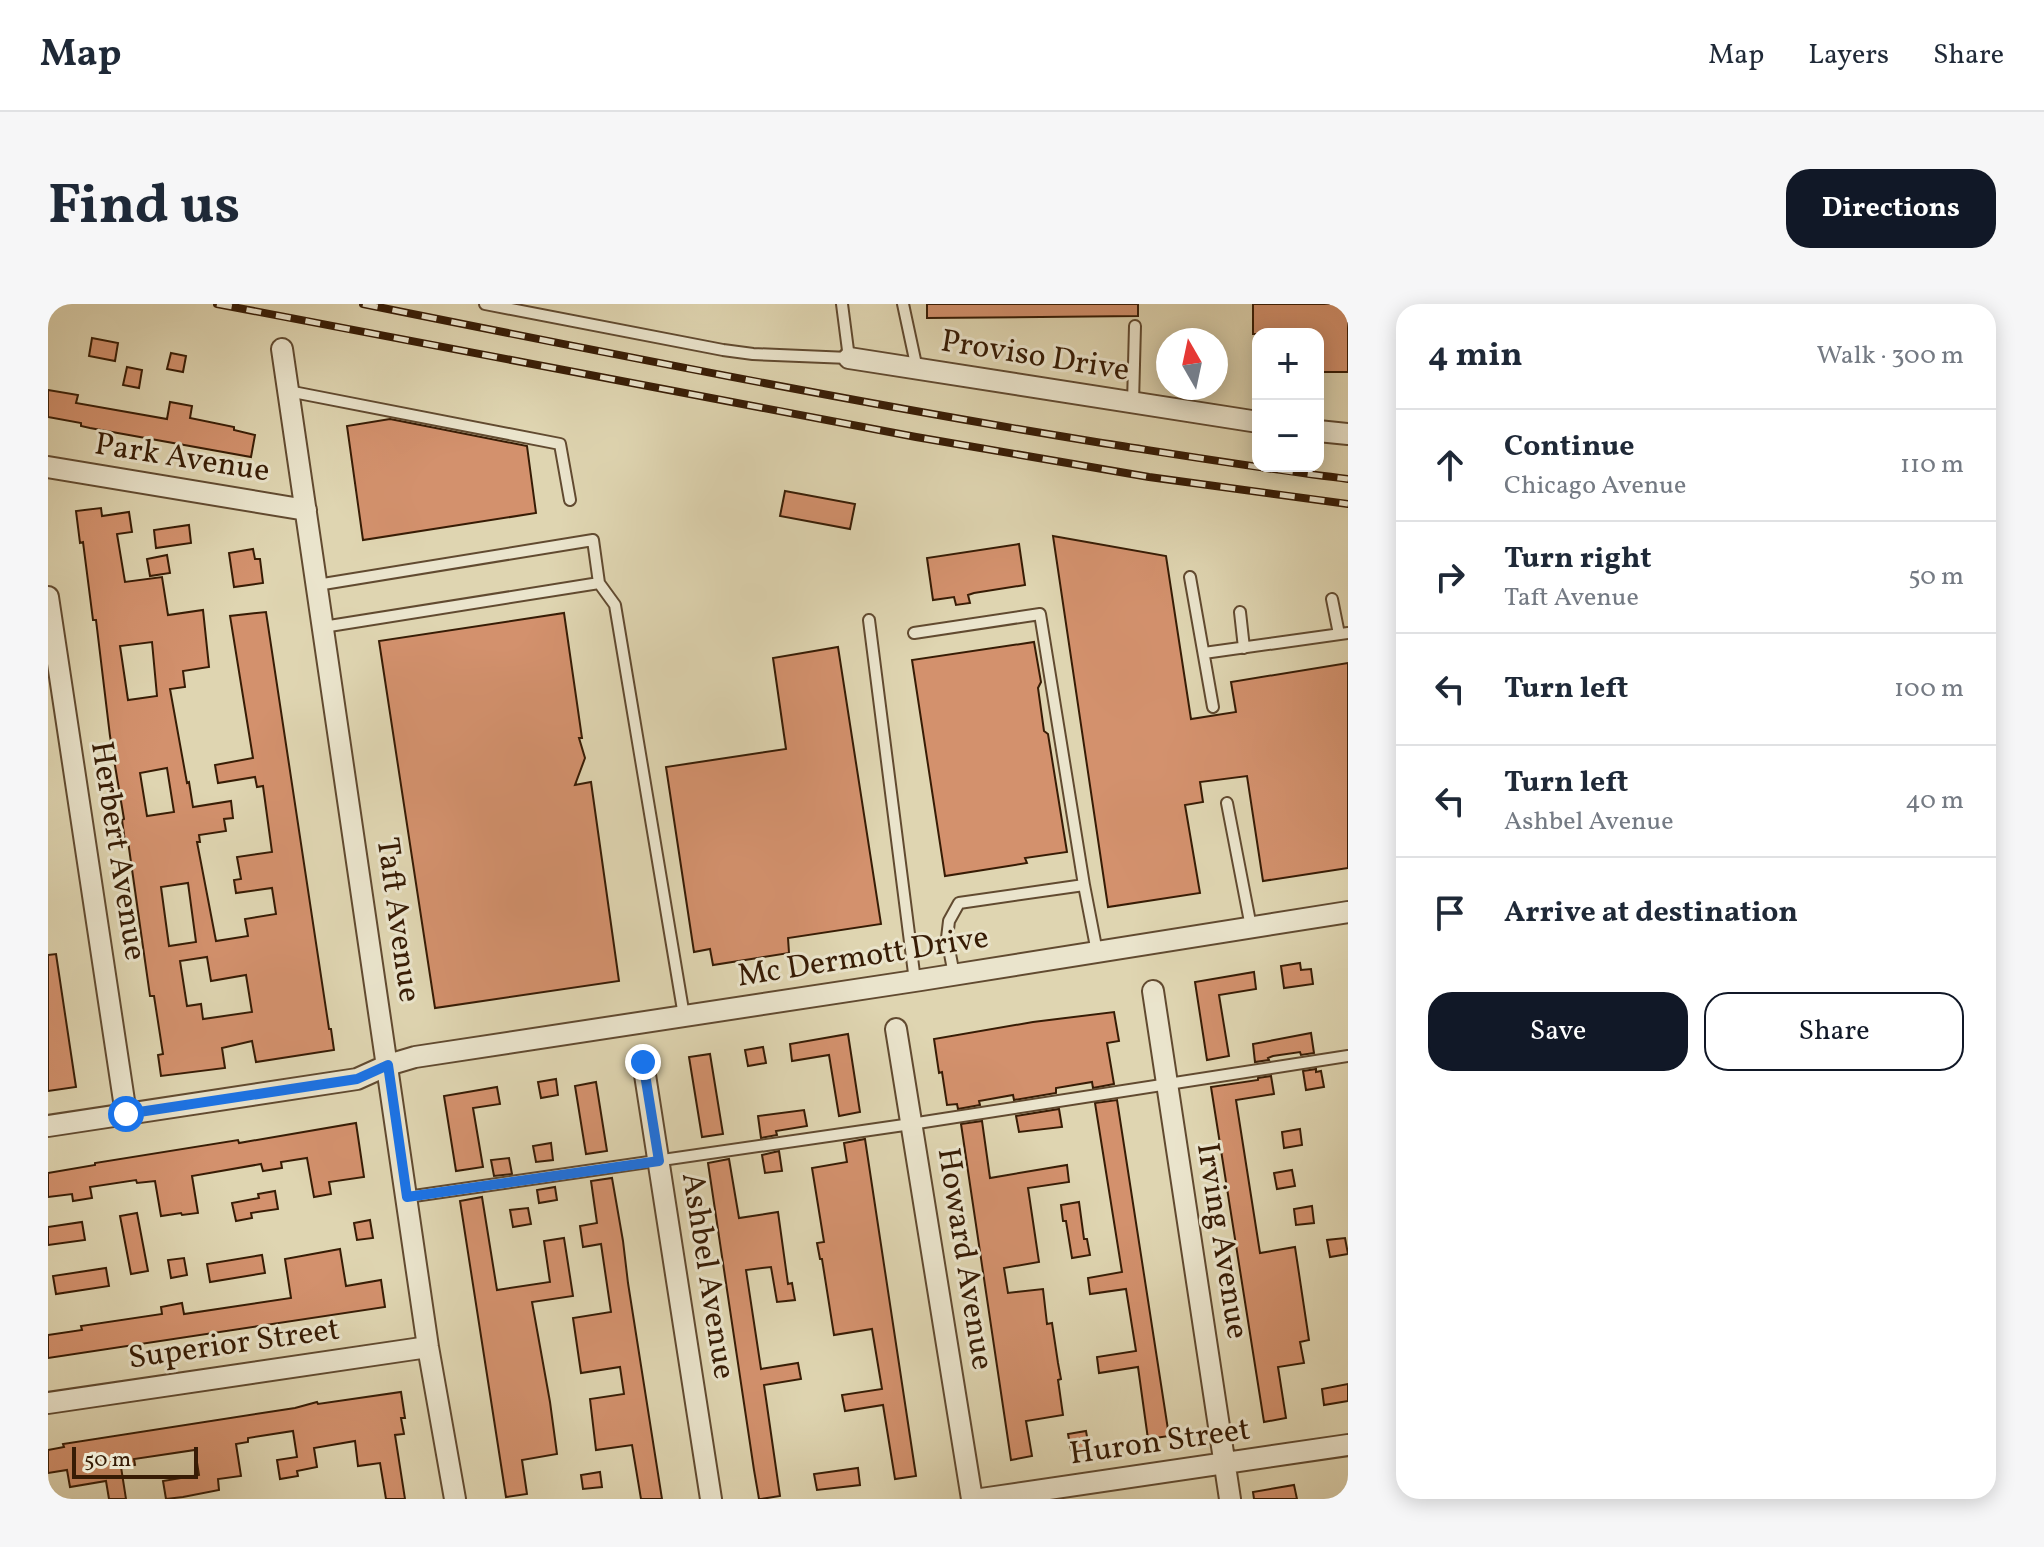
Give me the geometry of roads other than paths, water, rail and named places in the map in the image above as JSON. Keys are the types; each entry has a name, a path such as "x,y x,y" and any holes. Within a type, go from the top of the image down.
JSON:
{"street":[{"name":"Taft Avenue","path":"282,349 428,1347 455,1499"},
{"name":"Proviso Drive","path":"849,358 1252,421"},
{"path":"1324,432 1348,434"},
{"name":"Park Avenue","path":"48,467 306,510"},
{"name":"Herbert Avenue","path":"48,597 126,1114"},
{"name":"Mc Dermott Drive","path":"48,1126 357,1079 415,1057 1348,912"},
{"name":"Irving Avenue","path":"1153,991 1230,1499"},
{"name":"Howard Avenue","path":"896,1029 972,1499"},
{"name":"Ashbel Avenue","path":"643,1062 711,1499"},
{"name":"Superior Street","path":"48,1403 428,1347"},
{"name":"Huron Street","path":"981,1499 1348,1445"}],"lane":[{"path":"485,304 723,350 849,358 842,304"},
{"path":"903,304 917,369"},
{"path":"1133,403 1135,326"},
{"path":"288,391 560,444 570,500"},
{"path":"317,585 593,540 599,583 615,605 684,1016"},
{"path":"1190,577 1213,707"},
{"path":"323,627 599,583"},
{"path":"1204,653 1344,634 1332,599"},
{"path":"1240,612 1244,648"},
{"path":"914,633 1040,614 1097,952"},
{"path":"869,620 915,981"},
{"path":"1227,803 1251,927"},
{"path":"954,975 947,938 949,921 959,903 1084,885"},
{"path":"407,1197 911,1124 1348,1056"}],"railway":[{"path":"217,304 916,437 1149,477 1348,504"},
{"path":"363,304 912,410 1096,442 1348,479"}]}
